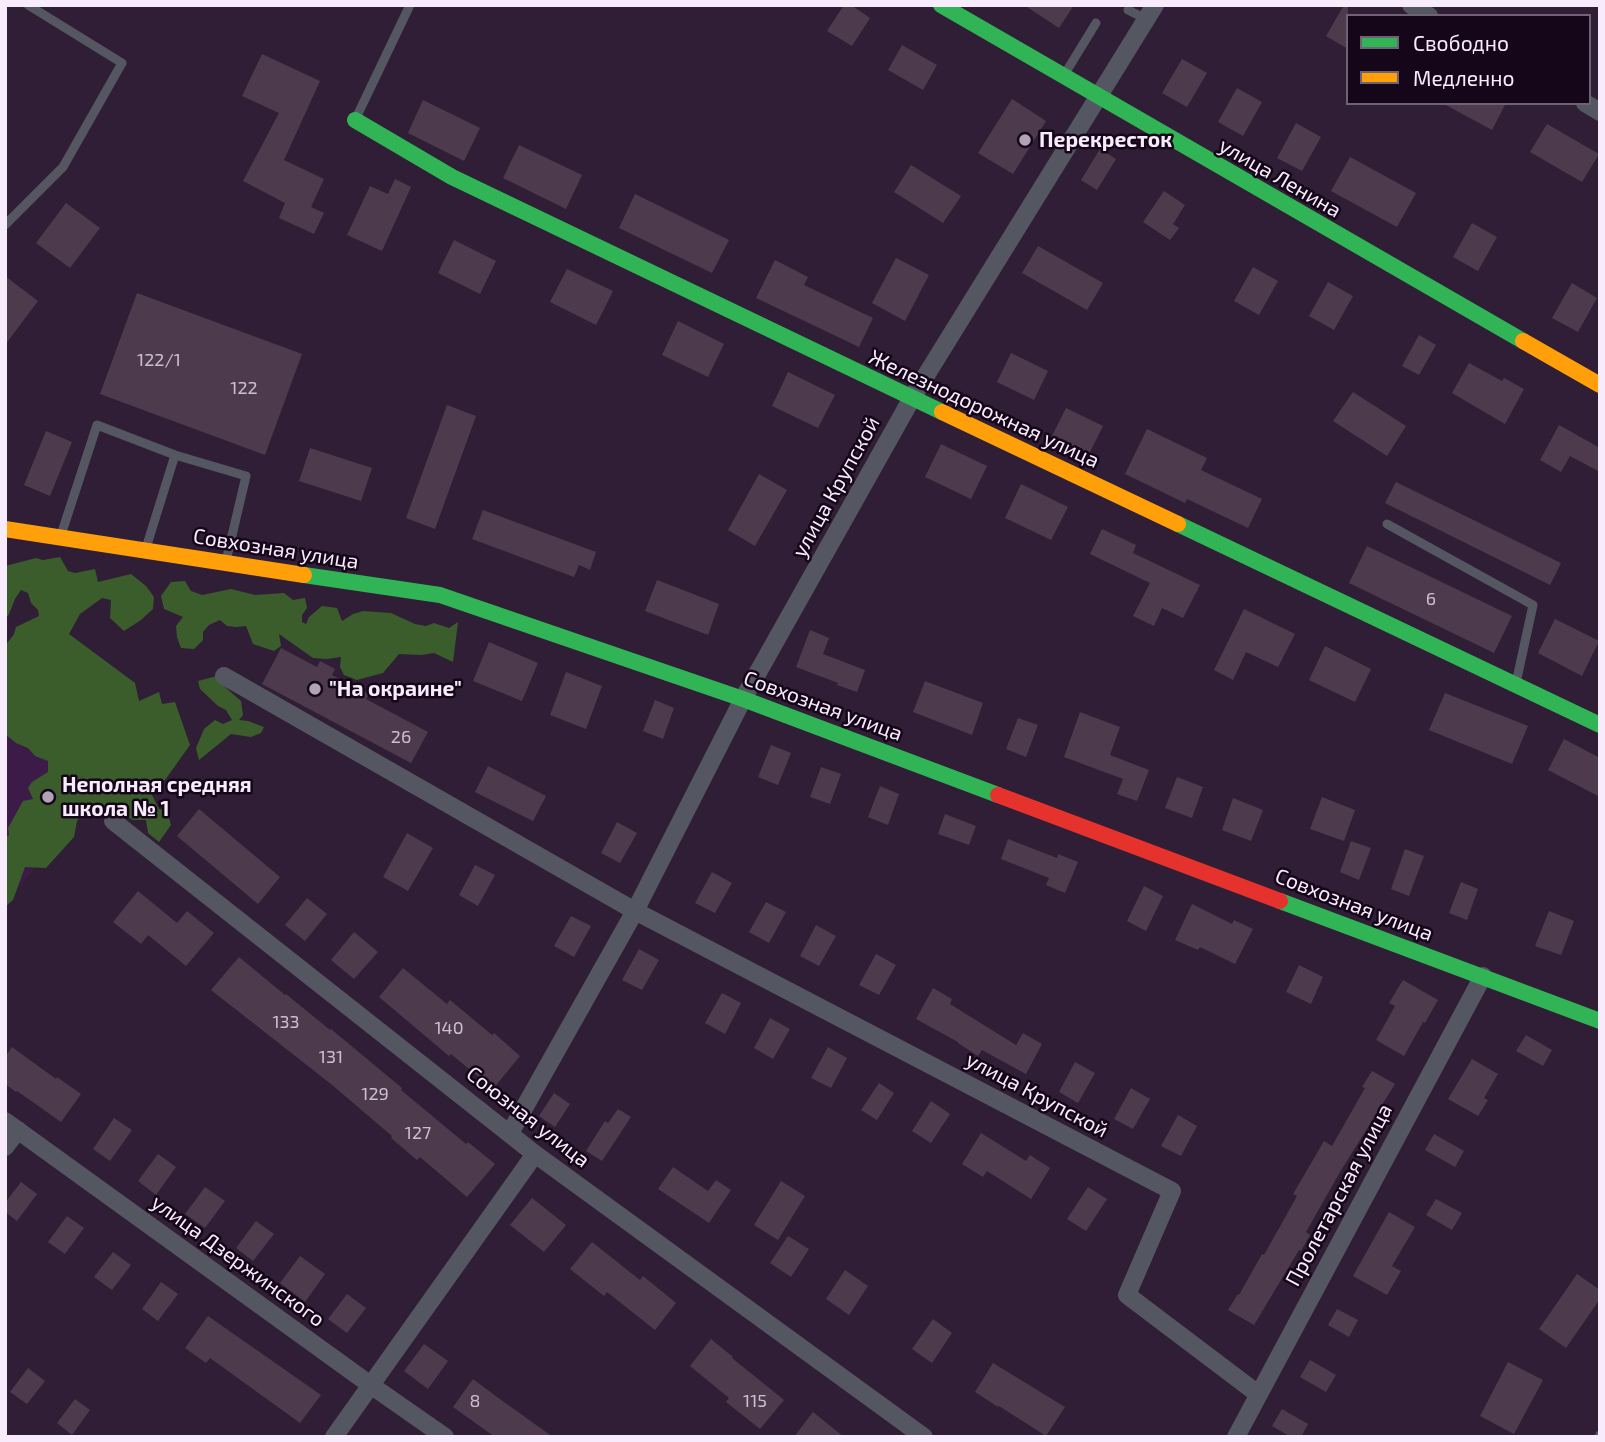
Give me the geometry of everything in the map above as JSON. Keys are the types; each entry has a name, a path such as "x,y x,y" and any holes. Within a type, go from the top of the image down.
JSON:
{"street":[{"name":"улица Ленина","path":"940,5 1600,385"},
{"name":"улица Крупской","path":"510,1133 635,911 743,699 912,398 1151,12"},
{"name":"Железнодорожная улица","path":"355,120 452,177 1600,725"},
{"name":"Совхозная улица","path":"5,529 440,595 743,699 1600,1021"},
{"name":"улица Крупской","path":"224,676 635,911 1172,1191 1127,1294 1258,1394"},
{"name":"Союзная улица","path":"113,821 535,1154 924,1437"},
{"name":"Пролетарская улица","path":"1236,1437 1483,976"},
{"path":"5,1147 12,1126"},
{"name":"улица Дзержинского","path":"12,1126 445,1437"},
{"path":"334,1437 535,1154"}],"lane":[{"path":"5,225 63,167 122,63 28,5"},
{"path":"355,120 410,5"},
{"path":"1128,10 1151,12"},
{"path":"1063,77 1096,23"},
{"path":"60,537 97,425 175,455 246,476 225,564"},
{"path":"146,550 175,455"},
{"path":"1387,524 1533,605 1515,684"}],"shaded area":[{"name":"Неполная средняя школа № 1","path":"5,707 110,773 74,821 5,903"}],"green space":[{"path":"60,557 68,571 75,573 95,569 98,582 131,574 146,586 154,597 153,609 124,631 110,618 111,600 102,598 80,614 69,634 135,683 139,701 159,692 162,704 175,702 190,745 165,780 154,783 149,789 159,809 167,811 171,825 159,842 148,833 146,820 133,820 110,807 82,815 77,821 74,837 46,868 25,867 13,900 5,907 5,837 9,835 8,828 23,801 33,799 28,788 32,782 48,772 48,761 35,756 28,748 5,734 5,646 16,627 39,616 28,593 21,590 5,619 5,566 36,558 43,560"},
{"path":"185,581 191,591 202,595 231,589 255,595 284,593 293,600 305,598 307,608 302,615 302,622 306,624 309,617 322,606 337,608 342,621 363,611 391,613 426,626 434,623 449,628 458,622 453,662 434,653 399,654 383,673 357,680 344,675 340,667 341,657 313,658 279,634 281,646 274,651 253,644 246,626 227,626 220,620 209,625 203,632 203,640 194,649 181,648 176,626 183,617 164,609 161,596 171,582"},
{"path":"217,676 241,701 243,715 239,720 264,727 261,733 251,737 231,734 199,760 196,748 204,729 215,720 223,724 232,720 226,710 200,689 198,681"}],"building":[{"path":"844,5 851,5 870,18 852,46 827,31"},
{"path":"1024,5 1074,5 1059,28"},
{"path":"1344,5 1348,5 1346,48 1326,36"},
{"path":"902,45 937,65 923,90 888,70"},
{"path":"262,54 320,81 284,160 324,179 311,207 324,213 314,234 279,218 285,203 243,181 279,113 242,96"},
{"path":"1182,59 1207,73 1187,107 1162,93"},
{"path":"1237,88 1262,102 1243,136 1218,122"},
{"path":"1012,99 1046,121 1013,174 978,153"},
{"path":"423,100 480,128 464,161 408,133"},
{"path":"1446,105 1505,105 1492,130"},
{"path":"1296,123 1321,137 1302,171 1277,158"},
{"path":"1547,124 1599,154 1582,182 1530,152"},
{"path":"519,145 582,175 566,209 503,178"},
{"path":"1100,149 1116,159 1097,190 1081,180"},
{"path":"1350,157 1416,193 1397,227 1331,191"},
{"path":"911,165 961,196 943,223 894,192"},
{"path":"395,179 411,187 382,251 347,235 370,186 388,194"},
{"path":"1164,191 1185,205 1173,224 1179,228 1170,240 1143,222"},
{"path":"635,194 729,240 712,273 619,228"},
{"path":"66,203 100,228 70,268 36,243"},
{"path":"1472,223 1497,237 1478,271 1453,257"},
{"path":"454,240 496,261 480,294 438,273"},
{"path":"1038,246 1103,283 1087,310 1022,273"},
{"path":"896,258 929,275 905,321 872,303"},
{"path":"775,260 808,277 804,285 873,318 859,347 756,298"},
{"path":"1253,267 1278,281 1259,315 1234,301"},
{"path":"567,269 613,291 596,325 550,302"},
{"path":"5,276 38,301 5,345"},
{"path":"1328,282 1353,296 1334,330 1309,316"},
{"path":"1572,283 1597,298 1578,332 1552,318"},
{"path":"137,293 302,354 265,455 100,394"},
{"path":"678,321 724,344 708,377 662,355"},
{"path":"1419,335 1436,345 1419,375 1402,366"},
{"path":"1011,353 1048,371 1034,400 997,382"},
{"path":"1469,363 1502,381 1504,378 1524,389 1505,424 1452,393"},
{"path":"788,372 835,395 818,428 772,406"},
{"path":"1353,392 1406,426 1387,456 1333,421"},
{"path":"447,405 476,416 435,529 406,518"},
{"path":"1066,408 1103,426 1089,454 1052,436"},
{"path":"1559,425 1600,448 1600,472 1570,456 1561,472 1540,460"},
{"path":"1147,429 1207,458 1201,470 1262,499 1248,528 1187,499 1185,503 1125,474"},
{"path":"46,431 72,442 50,496 24,485"},
{"path":"941,444 987,466 971,499 925,477"},
{"path":"310,448 372,468 361,501 299,481"},
{"path":"759,474 787,490 755,546 728,530"},
{"path":"1396,482 1561,563 1550,585 1385,503"},
{"path":"1021,484 1068,507 1051,540 1005,518"},
{"path":"483,510 596,552 590,570 579,565 574,577 472,539"},
{"path":"1102,529 1136,545 1133,553 1200,585 1183,618 1162,608 1154,626 1133,616 1150,583 1090,554"},
{"path":"1367,546 1512,616 1494,653 1349,583"},
{"path":"657,580 719,604 708,635 645,611"},
{"path":"1244,609 1295,634 1278,667 1246,652 1233,680 1214,670"},
{"path":"1555,619 1599,641 1582,676 1538,653"},
{"path":"810,630 829,638 823,654 865,670 857,692 796,667"},
{"path":"489,642 538,663 522,701 473,681"},
{"path":"1325,646 1371,669 1355,702 1309,680"},
{"name":"\"На окраине\"","path":"281,648 317,667 320,661 335,669 332,675 369,694 366,699 428,732 411,763 262,684"},
{"path":"566,672 602,686 586,729 550,715"},
{"path":"925,681 983,703 972,735 913,712"},
{"path":"1445,693 1528,726 1512,764 1429,730"},
{"path":"655,700 674,708 663,739 643,731"},
{"path":"1080,712 1120,727 1110,755 1149,770 1137,801 1117,794 1123,779 1064,757"},
{"path":"1018,718 1038,725 1026,757 1006,749"},
{"path":"1564,739 1600,758 1600,797 1548,770"},
{"path":"771,745 791,753 778,785 758,777"},
{"path":"488,766 546,796 533,821 475,792"},
{"path":"821,767 841,774 830,804 810,797"},
{"path":"1177,777 1203,787 1192,818 1165,808"},
{"path":"880,786 899,794 888,825 868,817"},
{"path":"1322,797 1355,810 1344,841 1310,829"},
{"path":"1233,798 1263,810 1251,841 1222,830"},
{"path":"199,809 280,877 258,904 177,836"},
{"path":"945,814 976,826 969,845 938,834"},
{"path":"617,822 637,833 620,863 601,853"},
{"path":"407,833 433,848 408,891 383,877"},
{"path":"1008,839 1057,858 1058,854 1078,862 1065,893 1046,885 1049,878 1001,859"},
{"path":"1351,841 1371,848 1359,880 1340,872"},
{"path":"1405,849 1424,856 1409,896 1391,889"},
{"path":"475,865 495,875 478,906 459,895"},
{"path":"712,872 732,883 715,913 695,903"},
{"path":"1461,882 1478,889 1467,920 1449,913"},
{"path":"1144,886 1163,896 1146,931 1127,921"},
{"path":"138,891 177,923 187,911 214,933 186,966 148,935 141,944 113,922"},
{"path":"307,898 327,914 305,941 285,925"},
{"path":"766,902 786,912 769,943 749,932"},
{"path":"1192,904 1232,924 1234,920 1253,929 1235,964 1200,947 1198,950 1175,940"},
{"path":"1549,911 1574,921 1561,955 1535,946"},
{"path":"571,916 591,926 574,957 554,946"},
{"path":"816,925 836,936 819,966 800,956"},
{"path":"354,932 378,952 354,979 331,960"},
{"path":"639,949 659,960 642,990 622,980"},
{"path":"876,954 896,965 879,995 859,985"},
{"path":"239,957 331,1029 466,1144 468,1142 495,1164 467,1197 420,1157 417,1160 331,1084 211,990"},
{"path":"1299,965 1323,977 1311,1004 1286,992"},
{"path":"403,968 447,1004 450,1000 492,1035 494,1033 520,1056 493,1089 379,997"},
{"path":"1403,980 1438,1000 1404,1056 1376,1040 1395,1006 1389,1003"},
{"path":"933,988 952,999 950,1004 1016,1045 1023,1033 1042,1044 1026,1074 982,1050 978,1056 916,1019"},
{"path":"722,993 741,1003 725,1034 705,1023"},
{"path":"770,1018 790,1029 773,1059 754,1048"},
{"path":"1526,1035 1552,1050 1543,1066 1516,1051"},
{"path":"12,1047 81,1094 61,1122 5,1084 5,1057"},
{"path":"828,1047 847,1058 831,1088 811,1078"},
{"path":"1472,1059 1498,1074 1484,1098 1488,1100 1478,1116 1448,1099"},
{"path":"1075,1062 1095,1073 1078,1103 1059,1092"},
{"path":"1372,1071 1395,1084 1306,1232 1310,1235 1301,1251 1299,1250 1254,1325 1228,1310 1262,1254 1264,1255 1297,1196 1293,1194 1324,1141 1332,1146"},
{"path":"879,1083 894,1093 877,1120 861,1110"},
{"path":"1131,1088 1150,1099 1133,1129 1114,1119"},
{"path":"554,1093 570,1104 555,1127 539,1116"},
{"path":"931,1101 950,1114 931,1143 912,1131"},
{"path":"618,1109 631,1117 602,1161 586,1151 605,1121 608,1123"},
{"path":"1178,1115 1197,1126 1181,1156 1161,1146"},
{"path":"114,1118 132,1130 110,1161 93,1149"},
{"path":"981,1133 1026,1161 1030,1155 1050,1168 1031,1199 987,1171 983,1177 962,1164"},
{"path":"1434,1134 1464,1151 1455,1167 1425,1150"},
{"path":"158,1154 176,1167 156,1195 138,1181"},
{"path":"673,1167 708,1191 716,1180 731,1190 709,1223 658,1189"},
{"path":"781,1181 805,1196 778,1240 754,1225"},
{"path":"21,1182 37,1194 17,1221 5,1212 5,1203"},
{"path":"205,1187 225,1201 205,1228 185,1214"},
{"path":"1088,1187 1107,1199 1086,1231 1067,1219"},
{"path":"532,1198 566,1225 544,1252 510,1225"},
{"path":"1436,1199 1462,1213 1452,1230 1426,1215"},
{"path":"1389,1212 1415,1227 1392,1266 1401,1271 1387,1295 1353,1276"},
{"path":"67,1216 84,1228 65,1254 48,1242"},
{"path":"256,1221 274,1234 253,1261 236,1248"},
{"path":"788,1236 809,1249 791,1277 770,1263"},
{"path":"592,1242 640,1280 643,1276 676,1303 655,1330 607,1292 604,1296 570,1269"},
{"path":"113,1252 131,1265 112,1290 94,1277"},
{"path":"300,1256 325,1274 305,1302 280,1283"},
{"path":"845,1270 868,1286 849,1315 826,1299"},
{"path":"1577,1274 1600,1290 1600,1299 1566,1348 1539,1329"},
{"path":"161,1282 178,1294 158,1321 142,1309"},
{"path":"347,1294 366,1308 347,1333 328,1319"},
{"path":"1337,1309 1358,1320 1349,1337 1328,1325"},
{"path":"208,1316 321,1395 300,1423 210,1358 206,1363 185,1348"},
{"path":"933,1319 952,1333 932,1363 912,1349"},
{"path":"711,1339 784,1400 760,1429 726,1402 729,1398 690,1366"},
{"path":"424,1344 448,1361 428,1389 404,1371"},
{"path":"1310,1360 1336,1375 1326,1392 1300,1377"},
{"path":"1508,1362 1543,1380 1514,1434 1480,1416"},
{"path":"993,1363 1065,1407 1046,1436 975,1392"},
{"path":"28,1368 45,1381 27,1404 10,1392"},
{"path":"473,1379 553,1437 495,1437 453,1407"},
{"path":"75,1399 90,1410 72,1435 57,1423"},
{"path":"1282,1409 1308,1424 1301,1437 1291,1437 1272,1426"},
{"path":"813,1412 844,1437 794,1437"}],"traffic: fast":[{"path":"941,5 1523,341"},
{"path":"355,120 452,177 942,412"},
{"path":"1178,524 1600,725"},
{"path":"304,575 440,595 743,699 998,795"},
{"path":"1280,901 1600,1021"}],"traffic: slow":[{"path":"1523,341 1600,385"},
{"path":"942,412 1178,524"},
{"path":"5,529 304,575"}],"traffic: jam":[{"path":"998,795 1280,901"}],"place":[{"name":"Перекресток","path":"1025,140"},
{"name":"\"На окраине\"","path":"315,689"},
{"name":"Неполная средняя школа № 1","path":"48,797"}]}
